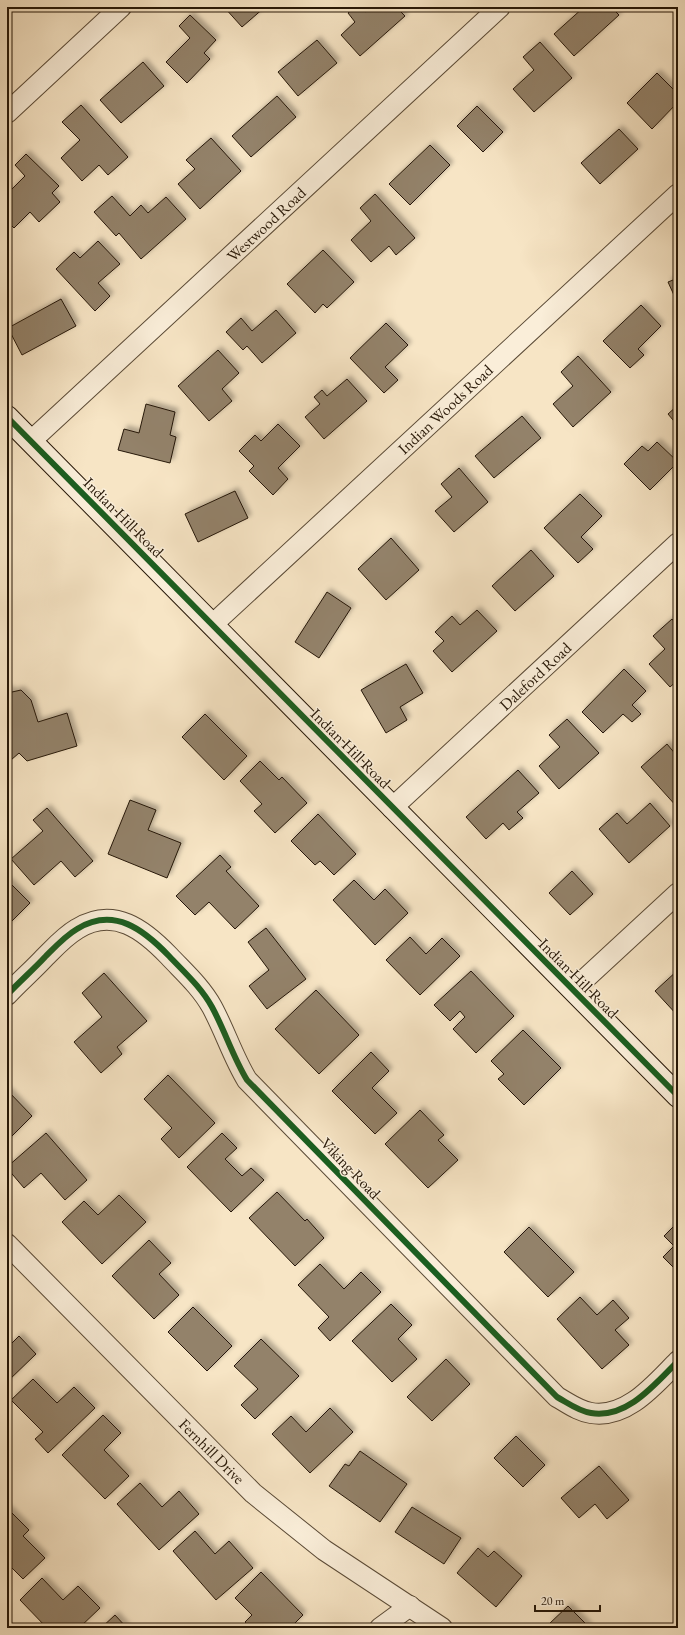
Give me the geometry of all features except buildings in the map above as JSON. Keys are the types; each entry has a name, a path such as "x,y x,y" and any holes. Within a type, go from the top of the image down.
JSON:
{"street":[{"path":"7,113 121,7"},
{"name":"Westwood Road","path":"31,441 500,7"},
{"name":"Indian Woods Road","path":"212,624 678,194"},
{"name":"Indian Hill Road","path":"7,417 678,1096"},
{"name":"Daleford Road","path":"392,808 678,543"},
{"path":"573,990 678,893"},
{"name":"Viking Road","path":"7,995 61,941 77,929 94,921 107,920 132,925 144,933 165,952 197,985 212,1008 237,1065 247,1080 557,1397 574,1407 590,1413 604,1414 619,1410 632,1403 646,1392 678,1361"},
{"name":"Fernhill Drive","path":"7,1244 254,1493 324,1550 442,1628"},
{"path":"380,1628 410,1606"}],"cycle path":[{"path":"7,417 678,1096"},
{"path":"7,995 60,942 77,929 91,922 103,920 128,924 139,930 159,946 198,986 217,1016 237,1062 247,1080 557,1397 586,1412 604,1413 617,1411 639,1398 650,1389 678,1361"}]}
